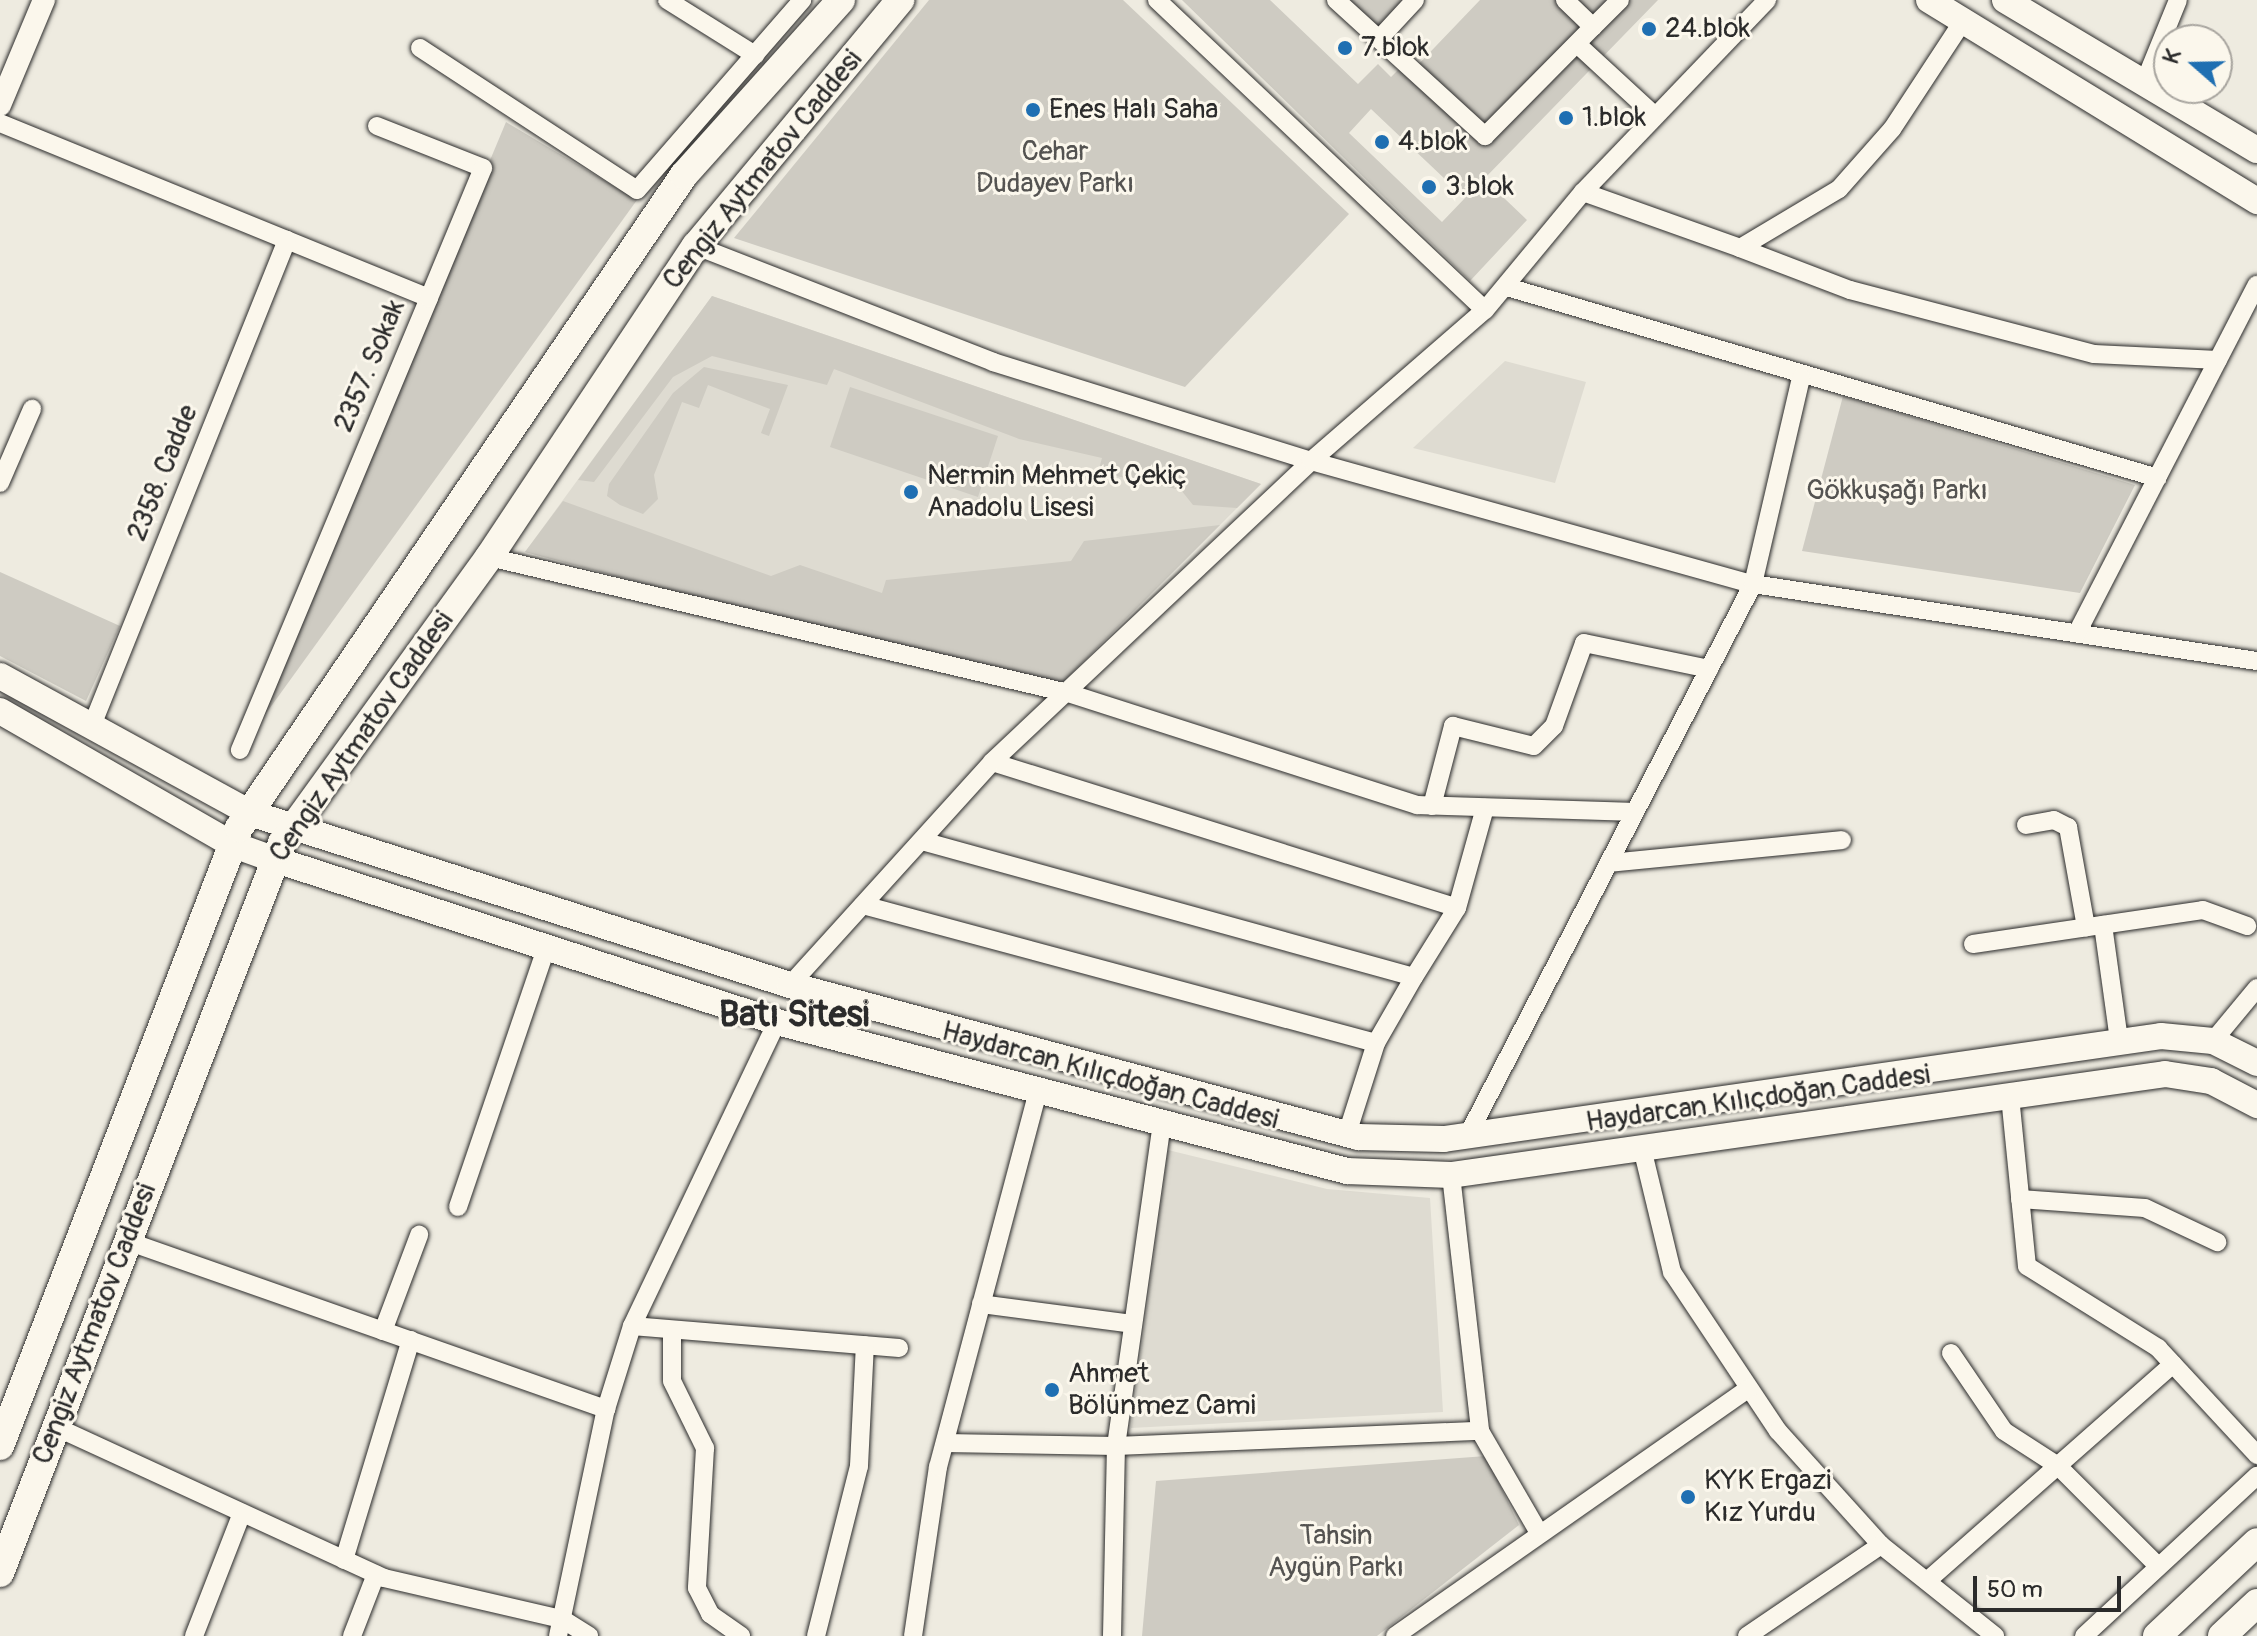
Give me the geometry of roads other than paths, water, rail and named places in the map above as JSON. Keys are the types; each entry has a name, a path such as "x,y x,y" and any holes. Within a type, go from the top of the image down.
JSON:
{"main road":[{"name":"Cengiz Aytmatov Caddesi","path":"0,1446 231,844 684,175 841,0"},
{"name":"Cengiz Aytmatov Caddesi","path":"0,1573 273,859 489,557 696,246 900,0"},
{"path":"1929,0 2257,201"},
{"path":"2005,0 2257,150"},
{"name":"Haydarcan Kılıçdoğan Caddesi","path":"0,676 250,813 790,985 1347,1134 1403,1142 1468,1135 2119,1041 2213,1041 2257,1063"},
{"name":"Haydarcan Kılıçdoğan Caddesi","path":"0,711 231,844 273,859 777,1022 1347,1171 1451,1175 2165,1074 2207,1080 2257,1105"},
{"path":"777,1022 790,985"},
{"path":"2207,1080 2213,1041"},
{"path":"2157,1636 2257,1542"},
{"path":"2222,1636 2257,1603"}],"street":[{"path":"0,105 44,0"},
{"path":"667,0 755,55"},
{"path":"420,48 637,190 802,0"},
{"path":"1157,0 1485,310"},
{"path":"1336,0 1485,136 1620,0"},
{"path":"1379,39 1415,0"},
{"path":"1565,0 1593,27"},
{"path":"790,985 992,762 1311,461 1485,310 1583,192 1767,0"},
{"path":"2145,81 2178,0"},
{"path":"1740,248 1839,189 1892,129 1963,21"},
{"path":"1577,44 1654,115"},
{"name":"2357. Sokak","path":"0,123 429,298 240,750"},
{"path":"377,126 483,168 429,298"},
{"path":"1583,192 1850,290 2094,354 2218,360"},
{"name":"2358. Cadde","path":"91,728 287,240"},
{"path":"696,246 993,362 1311,461 1753,584 2257,661"},
{"path":"2077,633 2257,285"},
{"path":"1507,287 1801,378 2158,478"},
{"path":"1468,1135 1753,584 1801,378"},
{"path":"0,483 32,409"},
{"path":"489,557 1068,693 1432,806 1635,812"},
{"path":"1432,806 1453,726 1534,746 1554,726 1584,643 1709,669"},
{"path":"992,762 1457,908"},
{"path":"1347,1134 1376,1043 1457,908 1485,808"},
{"path":"2026,825 2054,820 2068,827 2119,1041"},
{"path":"1609,863 1842,840"},
{"path":"922,841 1414,977"},
{"path":"863,905 1376,1043"},
{"path":"1973,944 2203,910 2247,926"},
{"path":"458,1207 546,948"},
{"path":"2213,1041 2257,988"},
{"path":"560,1628 606,1409 632,1326 777,1022"},
{"path":"913,1636 945,1443 1038,1090"},
{"path":"2010,1096 2027,1266 2173,1364 2257,1455"},
{"path":"1112,1636 1116,1446 1162,1122"},
{"path":"1642,1148 1672,1272 1778,1431 1881,1545 1995,1636"},
{"path":"1451,1175 1480,1431 1538,1531"},
{"path":"2020,1199 2145,1208 2217,1242"},
{"path":"383,1331 419,1235"},
{"path":"127,1241 606,1409"},
{"path":"981,1304 1133,1324"},
{"path":"632,1326 672,1332 899,1348"},
{"path":"672,1332 672,1381 705,1448 697,1588 710,1614 741,1636"},
{"path":"344,1560 411,1340"},
{"path":"816,1636 859,1466 865,1345"},
{"path":"1951,1353 2004,1431 2058,1466 2158,1566"},
{"path":"1927,1581 2173,1364"},
{"path":"1395,1636 1538,1531 1749,1388"},
{"path":"56,1427 376,1574 589,1636"},
{"path":"945,1443 1116,1446 1480,1431"},
{"path":"2084,1636 2257,1476"},
{"path":"194,1636 242,1513"},
{"path":"1747,1636 1881,1545"},
{"path":"352,1636 376,1574"}],"place":[{"name":"24.blok","path":"1649,29"},
{"name":"7.blok","path":"1345,48"},
{"name":"Enes Halı Saha","path":"1033,110"},
{"name":"1.blok","path":"1566,118"},
{"name":"4.blok","path":"1382,142"},
{"name":"3.blok","path":"1429,187"},
{"name":"Nermin Mehmet Çekiç Anadolu Lisesi","path":"911,492"},
{"name":"Ahmet Bölünmez Cami","path":"1052,1390"},
{"name":"KYK Ergazi Kız Yurdu","path":"1688,1497"}],"district":[{"name":"Batı Sitesi","path":"794,1015"}],"park label":[{"name":"Cehar Dudayev Parkı","path":"1055,168"},
{"name":"Gökkuşağı Parkı","path":"1897,491"},
{"name":"Tahsin Aygün Parkı","path":"1336,1552"}]}
